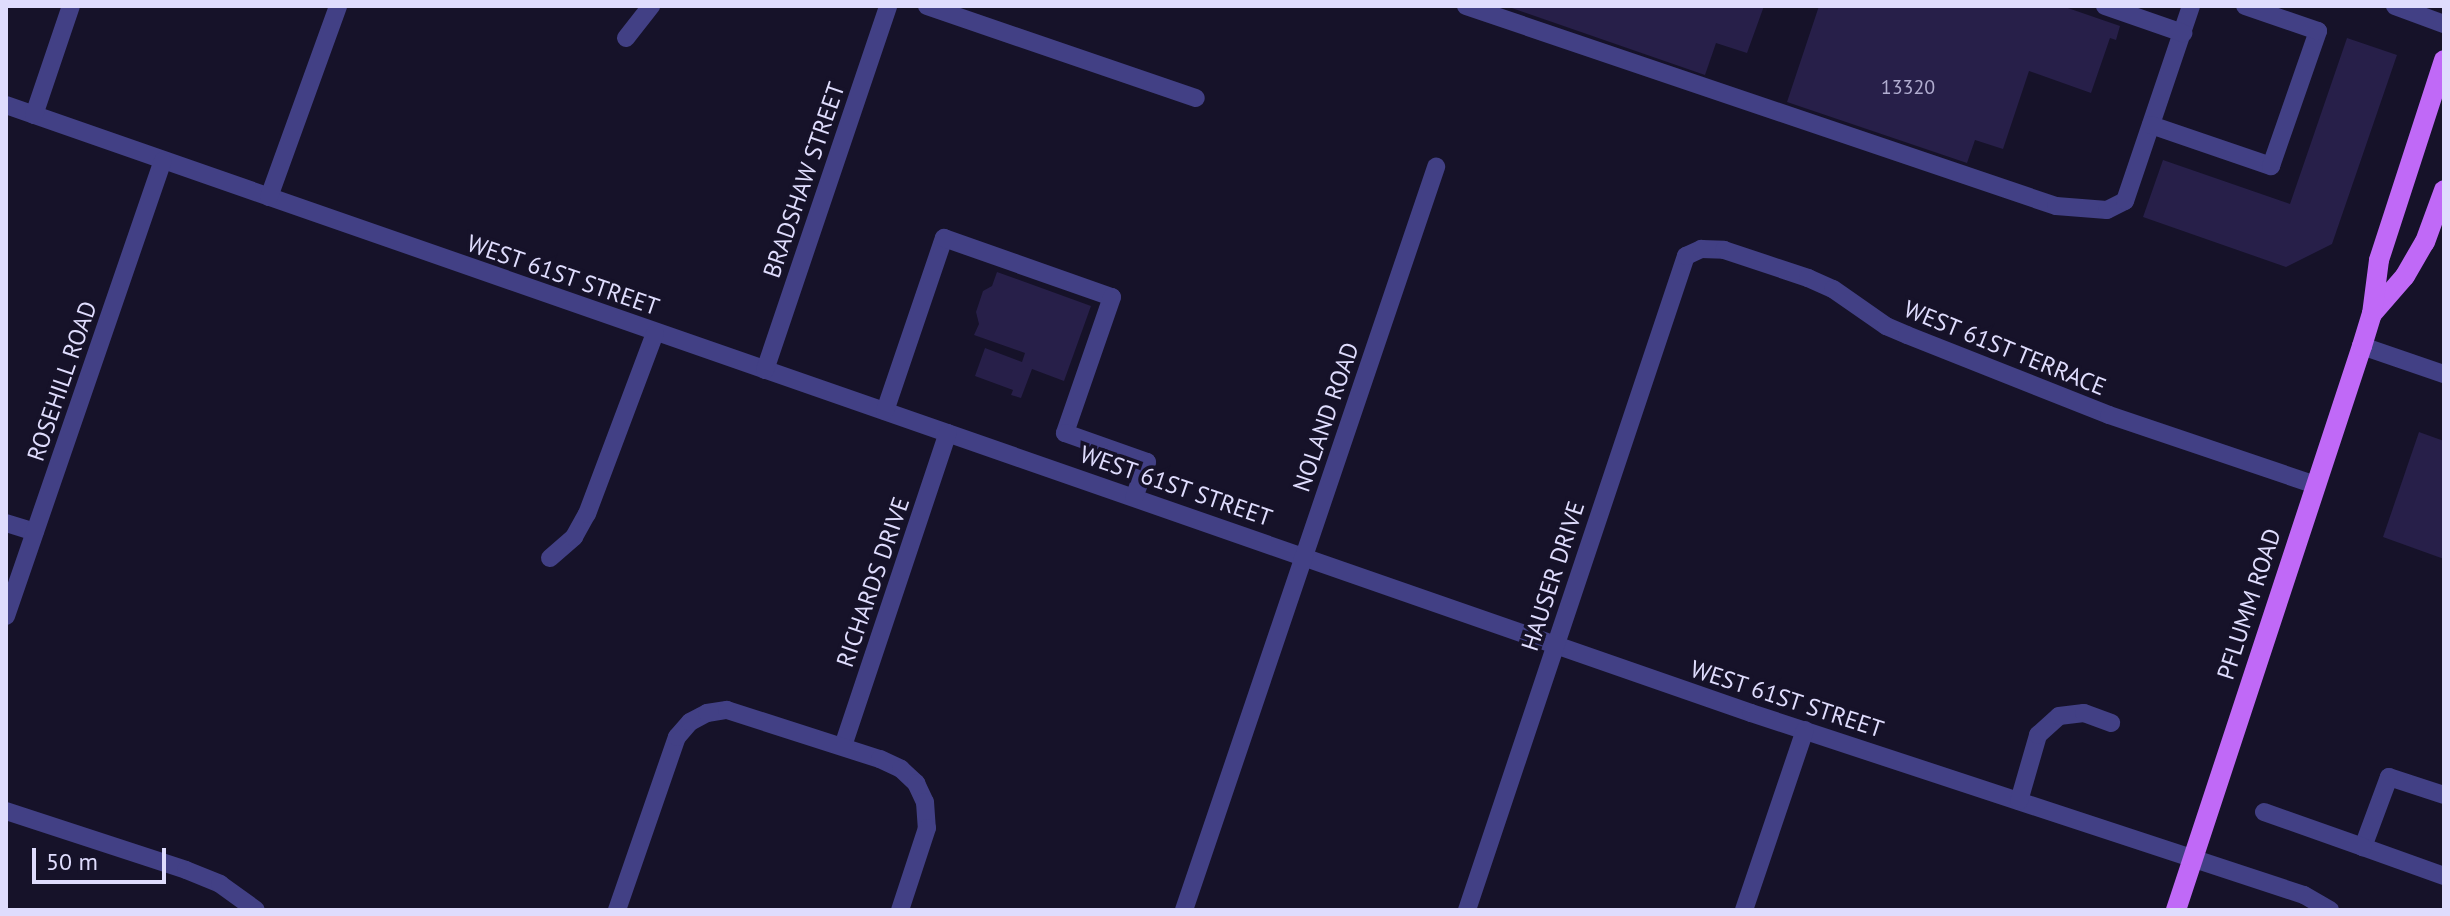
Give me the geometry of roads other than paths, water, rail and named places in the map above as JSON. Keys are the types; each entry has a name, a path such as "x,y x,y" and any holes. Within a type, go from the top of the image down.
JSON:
{"main road":[{"name":"PFLUMM ROAD","path":"2176,910 2362,346 2372,314 2379,260 2444,60"},
{"name":"PFLUMM ROAD","path":"2372,314 2405,276 2425,242 2444,190"}],"street":[{"path":"34,115 71,6"},
{"path":"269,197 338,6"},
{"path":"626,38 651,6"},
{"name":"BRADSHAW STREET","path":"765,370 888,6"},
{"path":"927,6 1196,98"},
{"path":"1466,6 2056,206 2107,210 2125,201 2191,6"},
{"path":"2105,6 2140,12 2183,33"},
{"path":"2151,125 2271,166 2318,31 2245,6"},
{"path":"2395,6 2444,24"},
{"name":"WEST 61ST STREET","path":"6,105 1554,644 2304,895 2330,910"},
{"name":"ROSEHILL ROAD","path":"6,616 163,161"},
{"name":"NOLAND ROAD","path":"1184,910 1436,167"},
{"path":"885,411 944,238 1112,297 1065,433 1147,462 1134,497"},
{"name":"WEST 61ST TERRACE","path":"1686,256 1701,249 1724,250 1808,278 1833,289 1886,326 1907,335 2109,415 2316,485"},
{"name":"HAUSER DRIVE","path":"1467,910 1686,256"},
{"path":"550,558 574,537 587,514 655,333"},
{"path":"2362,346 2444,374"},
{"name":"RICHARDS DRIVE","path":"843,746 948,433"},
{"path":"6,523 35,532"},
{"path":"617,910 677,737 690,722 707,713 727,710 843,746 901,769 916,783 925,802 927,828 900,910"},
{"path":"2019,801 2038,735 2059,716 2084,713 2111,723"},
{"path":"1744,910 1805,730"},
{"path":"2363,847 2389,777 2444,795"},
{"path":"6,811 186,870 220,884 256,910"},
{"path":"2264,812 2444,876"}]}
